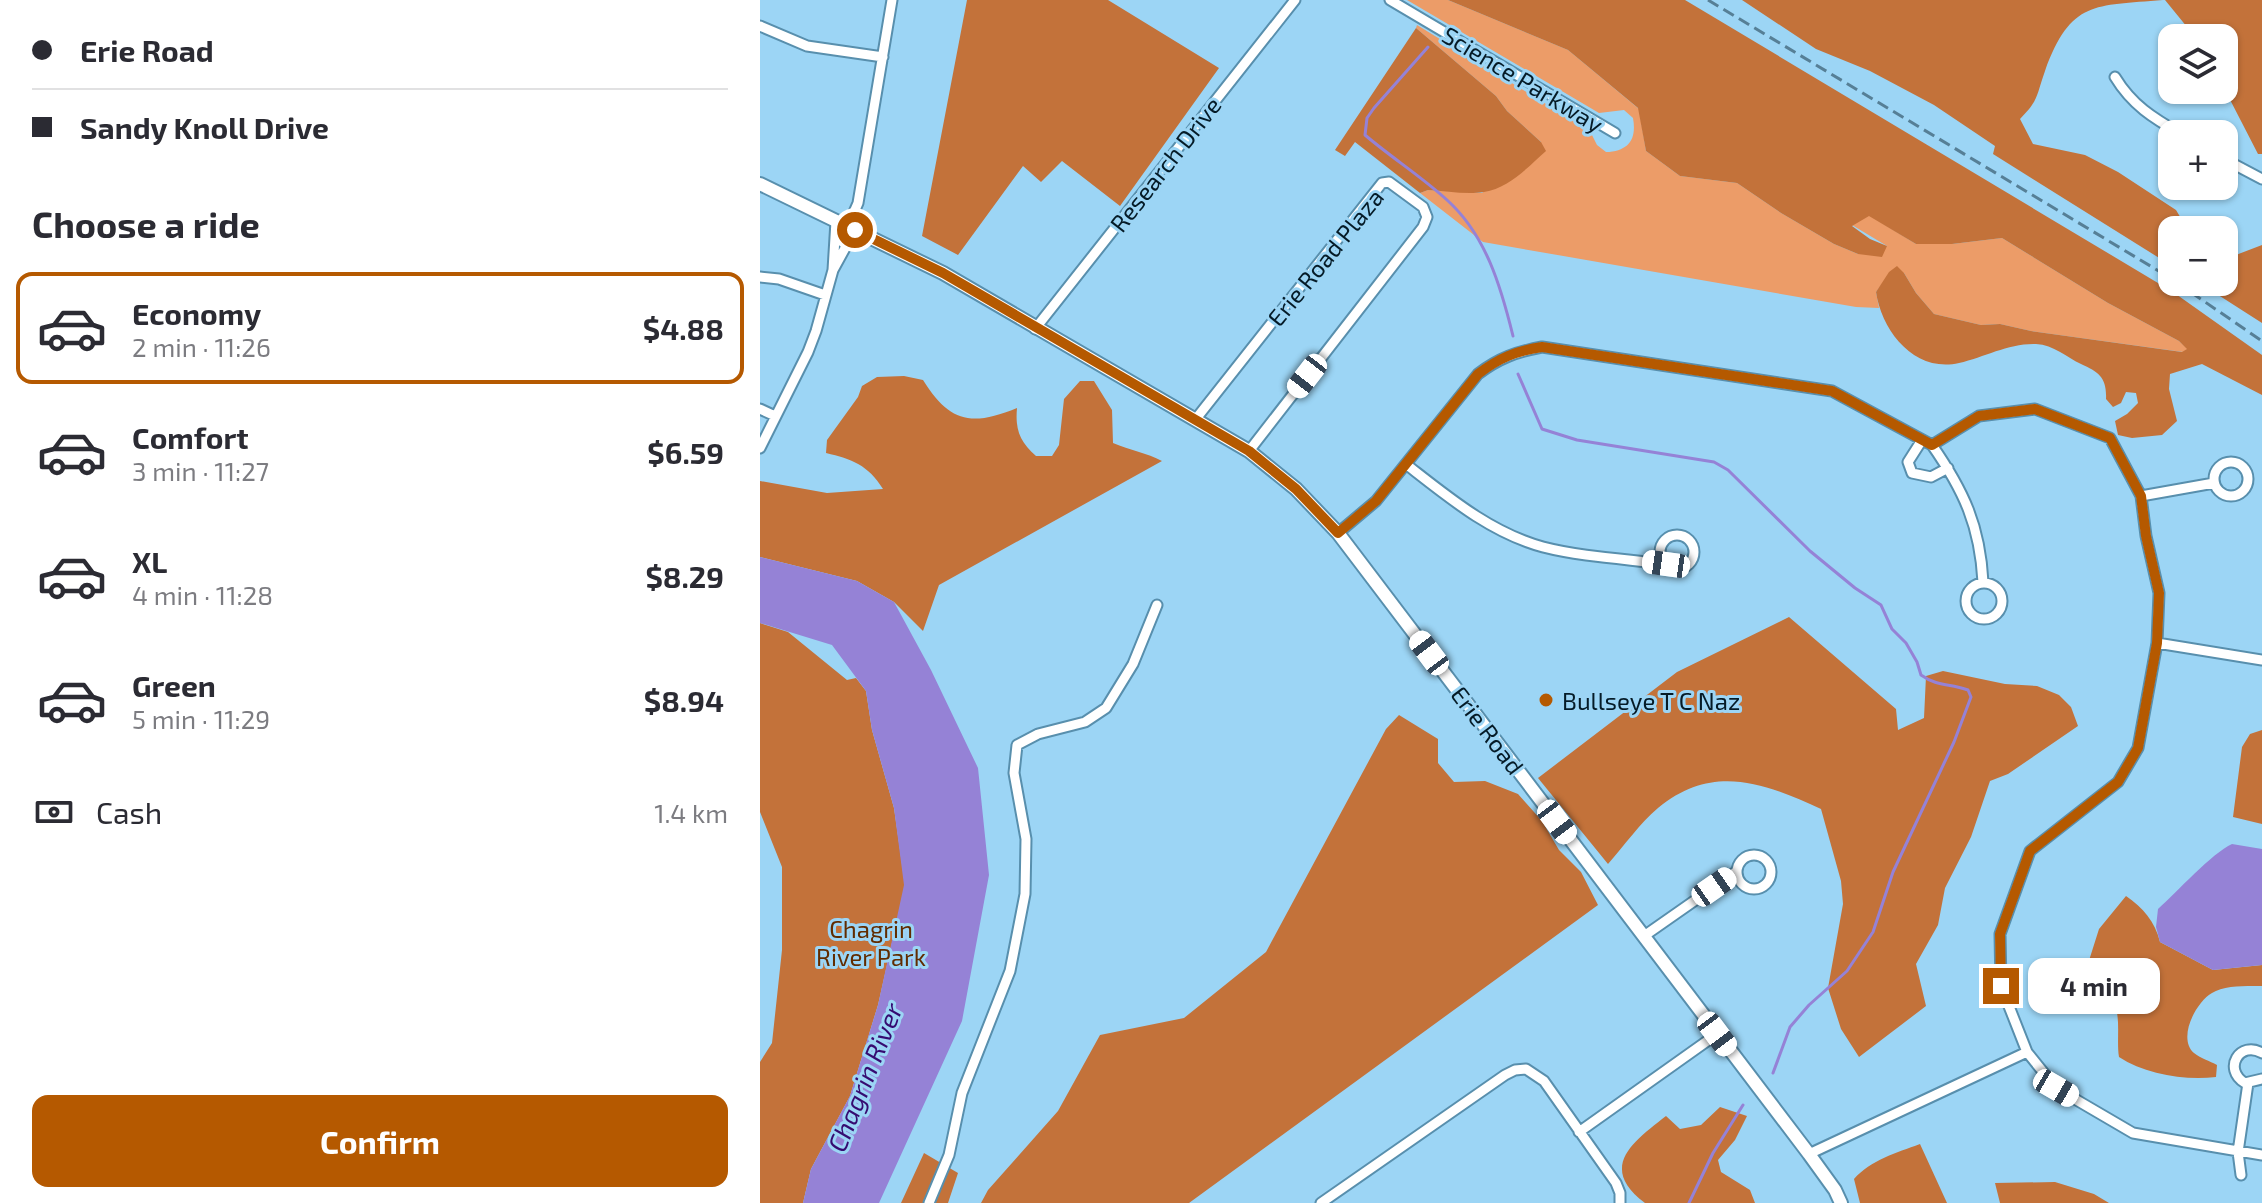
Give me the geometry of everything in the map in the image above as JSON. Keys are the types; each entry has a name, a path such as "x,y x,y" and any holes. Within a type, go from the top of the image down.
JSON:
{"street":[{"path":"760,448 808,352 846,226 858,203 892,0"},
{"name":"Research Drive","path":"1035,329 1295,0"},
{"name":"Science Parkway","path":"1390,0 1615,133"},
{"path":"760,26 807,46 883,57"},
{"path":"2115,77 2126,96 2158,120"},
{"path":"2238,166 2262,179"},
{"name":"Erie Road Plaza","path":"1195,420 1382,183 1389,182 1423,207 1427,217 1423,227 1249,451"},
{"name":"Erie Road","path":"760,184 943,273 1249,451 1296,489 1338,533 1809,1154 1841,1203"},
{"path":"833,270 846,226"},
{"path":"760,277 779,279 825,295"},
{"path":"1338,533 1376,501 1478,374 1498,359 1516,351 1542,347 1832,391 1927,442 1948,468 1968,504 1982,561 1983,582"},
{"path":"760,409 775,416"},
{"path":"1948,468 1931,477 1912,473 1908,462 1927,442 1979,416 2035,409 2110,438 2141,496 2159,593 2157,643 2138,748 2118,782 2030,851 2000,934 2001,986 2027,1052 2056,1088 2133,1133 2262,1155"},
{"path":"1407,465 1466,511 1524,540 1545,547 1666,564"},
{"path":"2141,496 2214,483"},
{"path":"1983,582 1995,586 2002,596 2000,608 1986,619 1970,612 1966,602 1968,591 1983,582"},
{"path":"929,1203 949,1155 962,1093 1010,971 1025,894 1026,839 1014,773 1017,745 1038,734 1085,722 1106,708 1133,664 1157,605"},
{"path":"2157,643 2262,660"},
{"path":"1644,936 1737,871"},
{"path":"1579,1132 1717,1034"},
{"path":"2262,1053 2254,1049 2244,1050 2235,1060 2235,1072 2239,1079 2248,1083 2262,1079"},
{"path":"1809,1154 2027,1052"},
{"path":"1321,1203 1515,1070 1526,1069 1544,1081 1616,1183 1620,1203"},
{"path":"2241,1175 2238,1152 2248,1083"}],"shaded area":[{"path":"1407,0 1448,0 1568,50 1639,109 1646,151 1680,176 1737,183 1781,213 1834,244 1858,254 1887,246 1852,225 1869,215 1916,244 1952,244 2002,238 2188,349 2183,352 2000,324 1981,325 1934,314 1904,273 1882,284 1876,292 1879,308 1856,307 1483,242 1420,193 1428,190 1482,193 1541,142 1507,111 1496,96 1416,28 1417,25 1590,131 1597,145 1606,152 1629,143 1634,132 1633,118 1624,110 1599,113"}],"green space":[{"path":"967,0 1108,0 1219,68 1120,206 1062,161 1041,182 1023,166 958,255 922,236"},
{"path":"1448,0 1685,0 2158,283 2158,296 2179,296 2262,355 2262,395 2202,364 2170,374 2169,389 2177,421 2162,435 2132,438 2118,435 2115,421 2138,403 2136,393 2126,392 2121,403 2113,407 2106,399 2105,386 2097,373 2049,347 2036,344 2016,346 1959,363 1928,362 1903,346 1893,335 1879,307 1876,292 1889,272 1897,266 1934,314 1981,325 2000,324 2182,352 2187,349 2179,341 2108,303 2002,238 1952,244 1916,244 1869,216 1852,226 1887,246 1882,257 1858,254 1834,244 1781,213 1737,183 1680,176 1646,151 1638,108 1568,50"},
{"path":"1742,0 2163,0 2102,6 2076,19 2055,48 2036,97 2020,119 2033,144 2085,155 2118,172 2176,210 2180,216 2158,216 2158,257 1993,154 1995,146 1934,105 1870,71 1816,49"},
{"path":"2165,0 2262,0 2262,154 2258,154 2232,104 2238,104 2238,24 2185,24"},
{"path":"1416,28 1496,96 1507,111 1541,142 1546,151 1510,181 1484,192 1428,190 1420,193 1355,142 1345,156 1335,150"},
{"path":"2262,245 2262,323 2220,296 2238,296 2238,254"},
{"path":"904,376 923,380 942,405 962,417 987,418 1017,408 1020,435 1036,456 1052,456 1059,445 1064,399 1080,381 1094,381 1112,410 1113,443 1162,461 939,585 923,631 894,602 857,581 760,557 760,481 827,493 883,489 859,464 826,453 827,440 858,397 862,386 877,377"},
{"path":"1789,617 1896,709 1898,730 1924,718 1926,676 1943,671 2005,684 2037,686 2059,695 2071,707 2078,726 2008,774 1990,781 1971,837 1945,888 1938,925 1916,964 1926,1006 1859,1057 1841,1029 1828,988 1843,904 1841,881 1821,809 1759,785 1719,782 1699,786 1678,794 1658,808 1608,864 1538,778 1677,672"},
{"name":"Chagrin River Park","path":"760,623 788,632 847,680 856,678 866,691 872,730 894,808 905,885 878,1005 850,1096 811,1169 803,1203 760,1203 760,1062 772,1043 782,950 782,867 760,812"},
{"path":"1399,715 1438,739 1438,763 1454,782 1485,781 1518,794 1542,821 1559,850 1581,872 1598,905 1189,1203 981,1203 988,1190 1058,1111 1100,1035 1184,1018 1266,952 1386,729"},
{"path":"2262,730 2262,824 2233,817 2242,747 2250,734"},
{"path":"2126,896 2148,916 2160,942 2213,970 2262,965 2262,986 2217,990 2200,1004 2191,1021 2187,1039 2189,1046 2196,1055 2217,1065 2216,1077 2166,1075 2141,1068 2119,1057 2115,1005 2086,970 2099,929"},
{"path":"1720,1107 1747,1116 1735,1140 1718,1160 1721,1172 1750,1190 1755,1203 1645,1203 1624,1178 1622,1166 1633,1145 1666,1116 1680,1129 1701,1125"},
{"path":"1920,1144 1947,1203 1860,1203 1854,1179 1861,1172 1876,1162"},
{"path":"924,1153 958,1173 948,1203 901,1203"},
{"path":"2055,1182 2094,1194 2109,1203 2000,1203 1995,1183"}],"water":[{"name":"Chagrin River","path":"760,557 857,581 894,602 978,768 989,875 962,1021 879,1203 803,1203 811,1169 850,1096 878,1005 904,885 894,808 872,730 866,691 832,645 760,623"},
{"path":"2232,844 2262,849 2262,965 2213,970 2160,942 2156,927 2158,909 2205,864"}],"waterway":[{"path":"1428,47 1374,108 1367,118 1365,135 1461,214 1490,263 1513,336"},
{"path":"1518,374 1542,429 1577,440 1714,462 1728,470 1810,551 1881,605 1892,629 1906,643 1917,662 1921,675 1938,683 1968,690 1971,697 1954,742 1893,872 1873,932 1847,971 1790,1027 1773,1073"},
{"path":"1689,1203 1713,1153 1743,1105"}],"railway":[{"path":"1708,0 2158,271"},
{"path":"2196,296 2262,341"}],"place":[{"name":"Bullseye T C Naz","path":"1546,700"}],"route":[{"path":"855,230 943,273 1249,451 1296,489 1338,533 1376,501 1478,374 1498,359 1516,351 1542,347 1832,391 1932,445 1979,416 2035,409 2110,438 2141,496 2159,593 2157,643 2138,748 2118,782 2030,851 2000,934 2001,986"}]}
